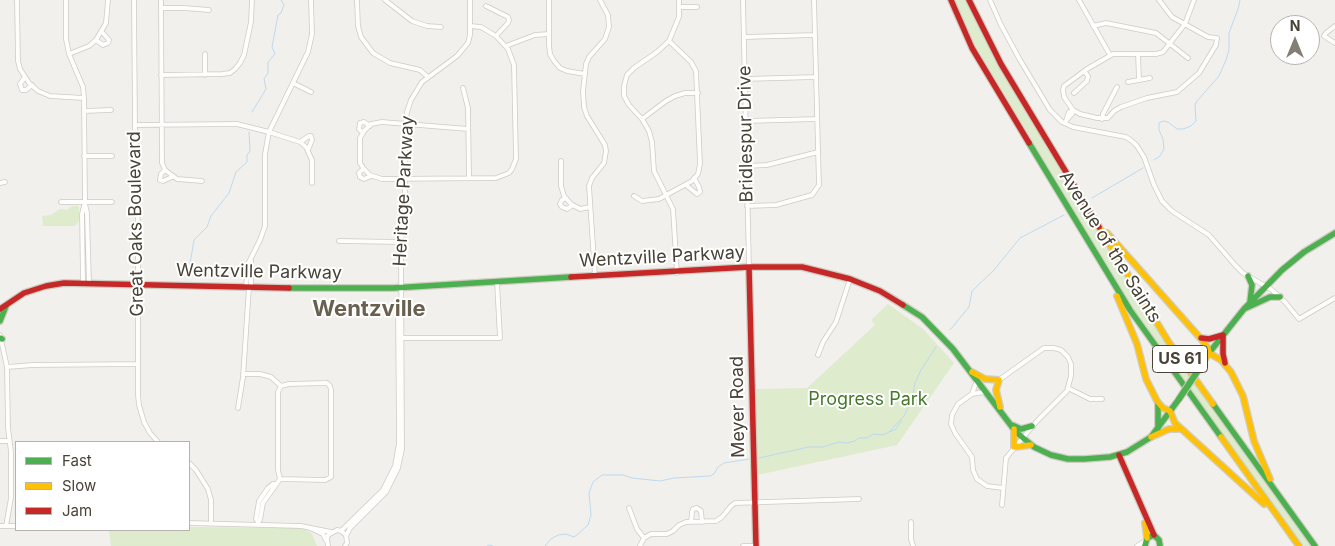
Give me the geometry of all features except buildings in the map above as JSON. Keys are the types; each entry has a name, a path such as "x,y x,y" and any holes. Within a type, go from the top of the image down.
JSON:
{"main road":[{"name":"Avenue of the Saints","path":"951,0 972,48 1111,279 1150,339 1299,546"},
{"name":"Avenue of the Saints","path":"969,0 992,48 1168,341 1315,546"},
{"path":"1093,218 1131,263 1206,344 1209,353 1217,357 1226,366"},
{"name":"Wentzville Parkway","path":"0,308 24,293 46,286 86,283 342,289 400,288 749,267 802,267 850,279 880,291 922,317 953,349 1013,427 1031,445 1042,452 1063,458 1096,458 1119,455 1135,448 1151,437 1209,353 1250,302 1304,252 1335,233"},
{"name":"Meyer Road","path":"749,267 756,546"},
{"path":"1248,276 1252,284 1250,302"},
{"path":"1111,279 1137,344 1146,379 1157,401 1163,408 1170,411 1172,419 1181,429 1280,519"},
{"path":"1244,309 1270,297 1280,297"},
{"path":"0,303 9,302"},
{"path":"0,321 2,312 9,302"},
{"path":"1200,338 1209,339 1223,335 1222,354 1226,366 1243,396 1254,441 1276,492"},
{"path":"969,370 986,379 998,380 996,390 1001,411"},
{"path":"1157,401 1159,414 1158,429"},
{"path":"1031,445 1014,447 1013,427 1021,429 1032,426"},
{"path":"1151,437 1169,429 1181,429"},
{"path":"1119,455 1146,525 1146,542"},
{"path":"1135,495 1154,535 1159,540 1160,546"},
{"path":"1146,542 1154,535"}],"street":[{"path":"17,0 18,61 25,77 32,85 50,96 84,98"},
{"path":"66,0 66,39 80,78 84,98 85,202 89,252 86,283"},
{"path":"70,54 89,46 102,32 108,14 108,0"},
{"name":"Great Oaks Boulevard","path":"134,0 139,405 144,422 150,434 157,441"},
{"path":"161,0 162,159 165,170 172,177 202,181"},
{"path":"161,75 230,72 240,63 251,22 252,0"},
{"path":"238,408 243,374 248,287 246,268 265,226 265,154 269,132 310,46 312,0"},
{"path":"357,0 360,37 373,53 390,63 416,68 428,77"},
{"path":"385,0 421,25 441,27"},
{"name":"Heritage Parkway","path":"400,338 398,311 400,304 400,242 405,206 405,125 411,100 422,82 463,51 468,44 470,0"},
{"path":"549,0 550,54 560,68 584,74"},
{"path":"595,276 589,186 592,178 604,163 606,151 605,145 590,121 584,107 583,91 584,74 589,57 608,33 608,15 600,0"},
{"path":"677,272 673,208 654,172 652,142 649,131 642,119 629,106 624,96 624,86 627,75 634,68 669,41 677,26 680,7 679,0"},
{"name":"Bridlespur Drive","path":"743,0 749,267"},
{"path":"748,206 776,205 812,195 819,185 814,0"},
{"path":"990,0 1010,41 1050,110 1073,127 1126,137 1132,141 1144,156 1162,201 1172,211 1209,235 1235,265 1280,297 1299,319 1335,298"},
{"path":"1079,0 1110,55"},
{"path":"1159,0 1172,17 1185,24 1208,37 1216,38 1216,45 1199,73 1177,92 1147,98 1121,107 1108,118 1102,119 1080,114 1073,110 1064,97 1064,86 1110,55 1116,53 1160,54 1185,24 1194,0"},
{"path":"486,6 508,17 510,20 496,36"},
{"path":"680,7 697,7"},
{"path":"161,8 209,10"},
{"path":"1093,26 1106,23 1156,33 1188,58"},
{"path":"468,129 382,122 370,126 360,138 360,160 363,169 371,176 382,179 405,179 498,178 512,169 516,159 515,72 512,56 506,46 496,36 482,27 470,26"},
{"path":"1335,26 1324,36 1335,43"},
{"path":"96,40 103,45 108,43 109,40 102,32"},
{"path":"506,46 535,35 549,34"},
{"path":"744,37 815,35"},
{"path":"634,196 642,200 659,199 668,196 686,185 698,174 700,164 697,78 691,62 669,41"},
{"path":"205,54 205,74"},
{"path":"1138,54 1139,80"},
{"path":"1074,93 1087,81 1088,76 1084,72"},
{"path":"25,77 20,84 22,90 26,90 32,85"},
{"path":"744,79 816,77"},
{"path":"1128,82 1150,78"},
{"path":"293,83 311,92"},
{"path":"1102,119 1117,87"},
{"path":"463,88 468,108 468,178"},
{"path":"642,119 675,96 698,93"},
{"path":"84,111 111,110"},
{"path":"1065,122 1073,110"},
{"path":"745,121 817,119"},
{"path":"363,133 359,129 360,123 364,122 370,126"},
{"path":"135,125 237,124 300,142 308,150 312,160 312,183"},
{"path":"300,142 311,136 312,140 308,150"},
{"path":"746,166 767,165 818,152"},
{"path":"84,156 112,156"},
{"path":"561,161 561,186 566,198 580,209 590,207"},
{"path":"363,169 359,173 360,177 364,179 371,176"},
{"path":"165,170 160,176 160,180 163,181 172,177"},
{"path":"686,185 697,194 700,192 694,178"},
{"path":"566,198 560,204 562,207 567,209 573,205"},
{"path":"61,202 112,202"},
{"path":"85,202 82,214 82,252 86,283"},
{"path":"339,241 400,242"},
{"path":"82,252 89,252"},
{"path":"818,355 823,342 836,322 850,279"},
{"path":"400,338 500,338 498,282"},
{"path":"1,337 7,367 11,452 11,498 6,526"},
{"path":"310,528 313,527 331,532 341,531 383,490 391,477 395,466 398,443 400,338"},
{"path":"345,546 347,543 346,536 350,528 386,492 398,468 402,442 400,338"},
{"path":"998,380 1044,348 1054,348 1065,354 1071,364 1072,372 1068,388 1032,426 1006,458 1002,505"},
{"path":"7,367 138,364"},
{"path":"243,374 266,375 280,386"},
{"path":"972,394 977,380"},
{"path":"280,386 327,383 330,386 332,474 329,479 325,480 280,479"},
{"path":"280,386 278,392 278,470 280,479"},
{"path":"1068,388 1090,399 1102,399"},
{"path":"986,392 972,394 958,404 953,411 951,420 953,428 972,457 973,470 977,480 987,486 1003,488"},
{"path":"0,441 9,441"},
{"path":"190,464 202,477 208,489 211,500 211,523"},
{"path":"258,523 263,503 280,479"},
{"path":"640,546 644,538 651,534 666,534 673,531 678,525 692,522 716,521 735,503 860,499"},
{"path":"629,508 637,529 644,538"},
{"path":"692,522 693,509 697,508 701,511 702,522"},
{"path":"912,522 911,539 913,546"},
{"path":"190,523 258,523 301,526 323,534 328,546"},
{"path":"0,526 15,526"},
{"path":"341,531 346,536"},
{"path":"327,540 331,532"},
{"path":"1137,546 1146,542"},
{"path":"743,546 756,546"}],"green space":[{"path":"955,0 967,0 1203,397 1311,546 1302,546 1136,314 976,47"},
{"path":"72,206 78,206 79,208 79,221 75,226 43,226 42,216 51,215 60,209 67,210"},
{"name":"Progress Park","path":"888,304 923,329 954,363 897,445 757,475 756,389 807,388 875,325 871,320"},
{"path":"190,527 298,528 312,534 317,546 111,546 109,531 190,531"}],"waterway":[{"path":"252,112 266,89 264,79 268,73 268,62 275,54 272,47 278,15 281,13 284,5 281,0"},
{"path":"1154,160 1160,156 1164,149 1159,123 1163,121 1168,122 1177,129 1183,129 1191,126 1196,121 1195,105 1219,76 1226,60 1229,50 1229,33 1240,0"},
{"path":"188,276 194,240 207,227 211,216 229,193 236,172 247,162 247,155 250,151 249,132"},
{"path":"1092,198 1143,168"},
{"path":"950,330 969,307 972,291 994,270 1020,238 1064,215"},
{"path":"759,458 809,447 823,447 839,442 847,443 859,438 867,438 873,434 882,435 888,433 904,416 912,399 915,383 921,370 936,347"},
{"path":"889,432 895,430 902,420"},
{"path":"545,546 558,535 566,534 574,537 588,525 591,515 589,493 593,482 602,475 623,475 632,478 660,481 674,478 710,476 724,463 749,459"},
{"path":"487,546 493,546"}],"traffic: fast":[{"path":"1029,143 1130,310 1221,437"},
{"path":"1209,353 1244,309 1282,270 1304,252 1335,233"},
{"path":"1248,276 1252,285 1250,302"},
{"path":"289,288 393,288 571,277"},
{"path":"1246,308 1270,297 1280,297"},
{"path":"903,305 922,317 953,349 1016,432 1034,447 1051,455 1068,459 1084,459 1110,457 1127,452 1151,437 1179,399"},
{"path":"0,321 6,306"},
{"path":"1179,399 1201,366"},
{"path":"1158,404 1158,429"},
{"path":"1213,404 1315,546"},
{"path":"1012,425 1021,429 1032,426"},
{"path":"1145,546 1147,538 1154,535 1159,540 1160,546"}],"traffic: slow":[{"path":"1099,227 1168,341 1213,404"},
{"path":"1107,233 1202,340 1209,353 1221,360 1231,372 1243,396 1254,441 1270,479"},
{"path":"1117,296 1137,344 1146,379 1157,401 1163,408 1170,411 1175,423 1264,504"},
{"path":"1201,366 1209,353"},
{"path":"972,372 985,379 999,380 996,390 1000,407"},
{"path":"1014,429 1014,447 1031,445"},
{"path":"1151,437 1169,429 1181,429"},
{"path":"1221,437 1299,546"},
{"path":"1145,523 1147,538"}],"traffic: jam":[{"path":"951,0 972,48 1029,143"},
{"path":"969,0 1001,64 1099,227"},
{"path":"749,267 756,546"},
{"path":"571,277 749,267 802,267 850,279 880,291 903,305"},
{"path":"0,309 24,293 64,283 289,288"},
{"path":"1201,338 1209,339 1223,335 1225,363"},
{"path":"1119,455 1154,535"}],"district":[{"name":"Wentzville","path":"369,309"}]}
